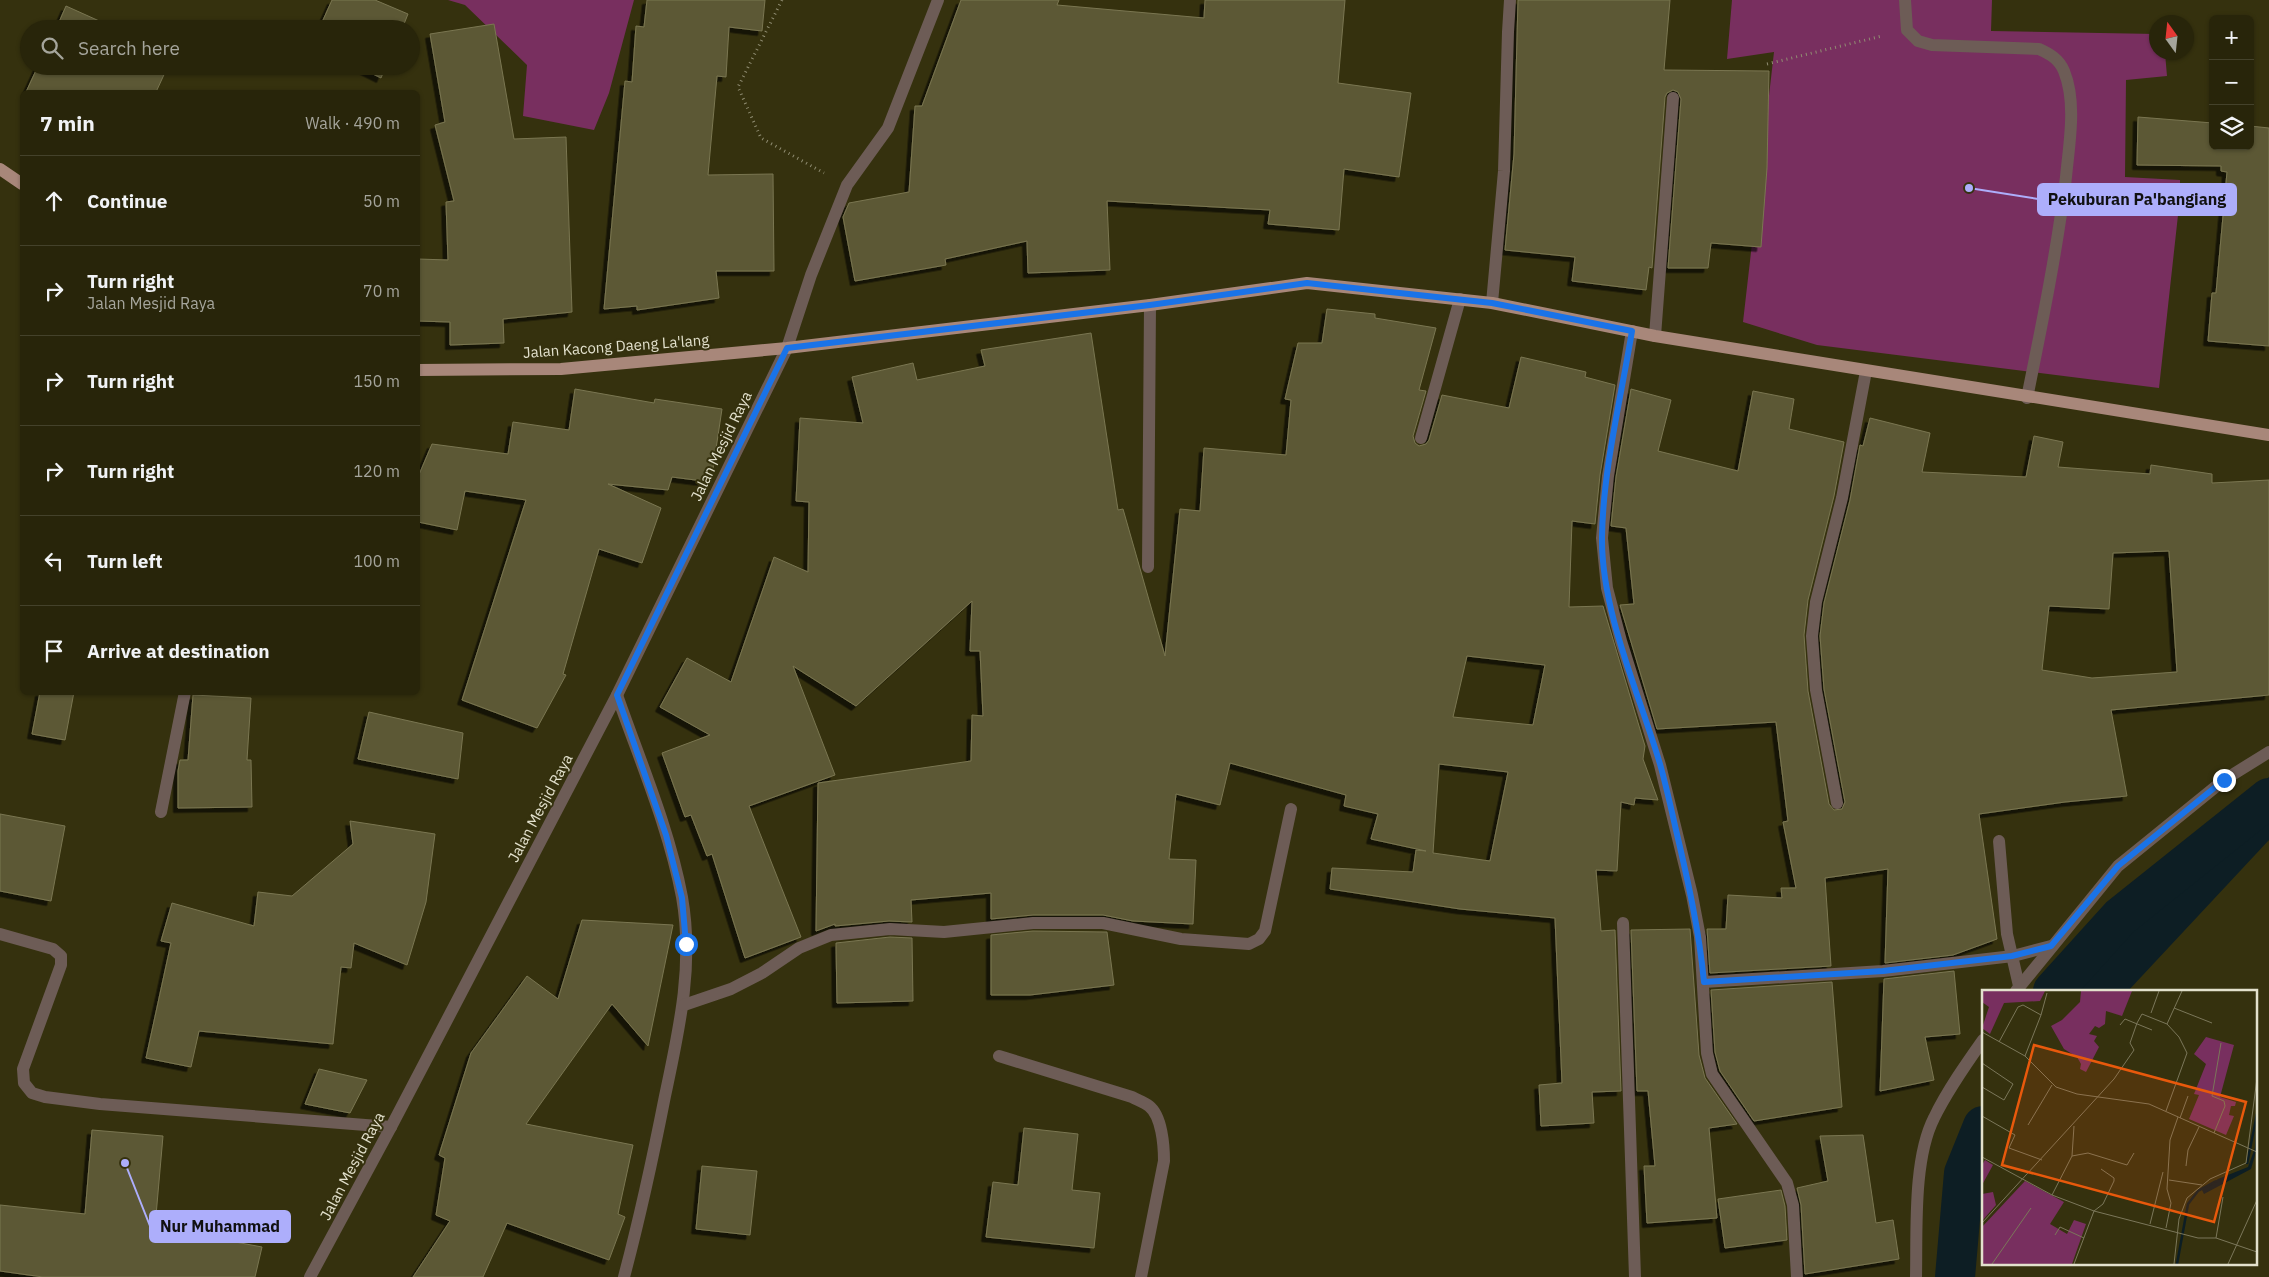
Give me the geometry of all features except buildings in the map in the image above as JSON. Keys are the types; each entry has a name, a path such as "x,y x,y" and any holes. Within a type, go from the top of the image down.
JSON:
{"main road":[{"path":"0,170 20,183"},
{"name":"Jalan Kacong Daeng La'lang","path":"420,370 562,369 787,348 1150,305 1307,283 1492,303 1655,336 2269,436"}],"street":[{"name":"Jalan Mesjid Raya","path":"310,1277 392,1127 617,695 787,348 811,275 847,185 888,128 938,0"},
{"path":"1492,303 1504,171 1510,0"},
{"path":"1904,0 1907,30 1918,41 1932,45 2039,50 2053,55 2064,70 2070,96 2070,142 2057,250 2027,398"},
{"path":"1655,336 1673,98"},
{"path":"1421,438 1460,300"},
{"path":"1148,567 1150,305"},
{"path":"1632,331 1608,476 1602,538 1607,588 1620,641 1660,765 1692,895 1700,937 1707,1054 1712,1074 1786,1183 1793,1206 1798,1277"},
{"path":"1837,803 1816,690 1812,636 1816,602 1842,498 1866,371"},
{"path":"161,812 184,695"},
{"path":"617,695 666,835 682,898 686,944 684,1005 646,1193 624,1277"},
{"path":"2017,988 2118,866 2224,780 2269,752"},
{"path":"684,1005 731,990 762,973 799,948 831,935 890,929 944,932 1033,923 1103,923 1181,939 1249,944 1259,939 1265,931 1291,809"},
{"path":"1999,841 2003,902 2017,988"},
{"path":"1624,924 1635,1277"},
{"path":"0,934 53,949 61,956 61,965 24,1069 24,1083 32,1092 45,1097 100,1104 392,1127"},
{"path":"1704,982 1883,971 2012,956 2051,946"},
{"path":"1916,1277 1919,1186 1921,1164 1926,1143 1933,1119 1982,1042"},
{"path":"999,1056 1132,1097 1150,1107 1161,1127 1164,1161 1141,1277"}],"path":[{"path":"782,0 738,88 761,138 847,185"},
{"path":"1767,64 1907,30"}],"shaded area":[{"path":"448,0 634,0 609,93 594,130 523,116 527,65 465,5"},
{"path":"1732,0 1992,0 1991,31 2149,34 2149,60 2166,60 2167,76 2126,80 2125,177 2180,180 2180,197 2159,388 1817,345 1743,322 1774,52 1727,59"},
{"path":"2269,777 2269,840 2129,990 2071,990 2194,841"}],"waterway":[{"path":"2054,990 2120,917 2269,798"},
{"path":"1955,1277 1964,1173 1982,1128"}],"place":[{"name":"Pekuburan Pa'bangiang","path":"1969,188"},
{"name":"Nur Muhammad","path":"125,1163"}],"route":[{"path":"686,944 682,898 666,835 617,695 787,348 1150,305 1307,283 1492,303 1632,331 1608,476 1602,538 1607,588 1620,641 1660,765 1692,895 1700,937 1704,982 1883,971 2012,956 2051,946 2118,866 2224,780"}]}
